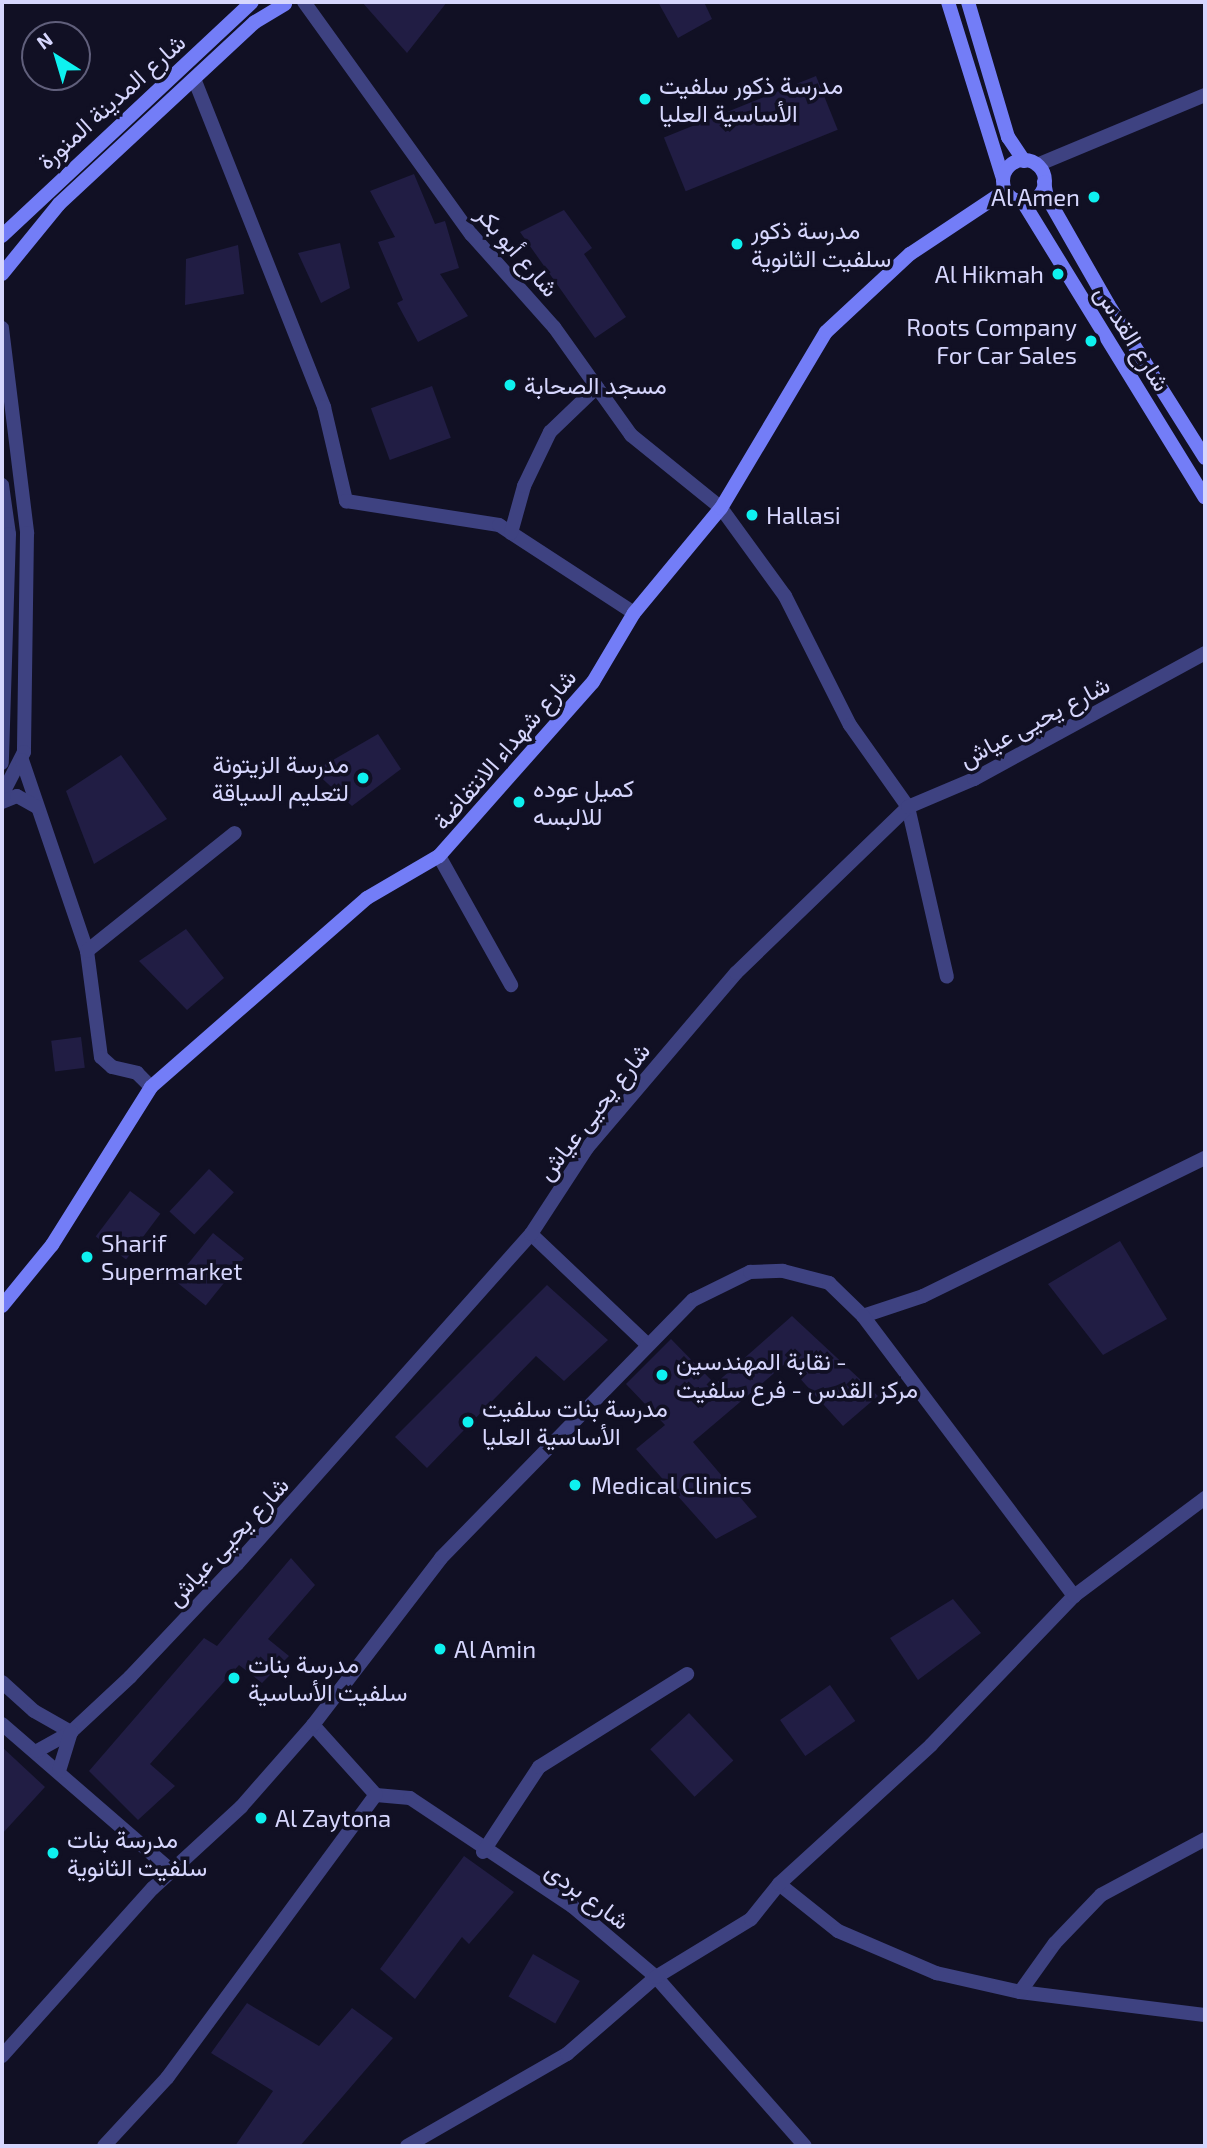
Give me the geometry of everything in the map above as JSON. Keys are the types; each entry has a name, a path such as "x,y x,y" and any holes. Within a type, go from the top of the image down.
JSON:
{"main road":[{"name":"شارع المدينة المنورة","path":"2,236 253,2"},
{"path":"948,2 1004,185 1023,202 1039,195 1045,182 1008,137 968,2"},
{"path":"2,274 59,204 256,22 285,3"},
{"path":"1004,185 1010,166 1030,163"},
{"name":"شارع القدس","path":"1045,182 1047,197 1108,304 1205,458"},
{"name":"شارع شهداء الانتفاضة","path":"2,1306 52,1245 150,1087 368,898 439,856 593,682 634,612 721,508 826,332 910,254 1004,185"},
{"name":"شارع القدس","path":"1023,202 1205,498"}],"street":[{"name":"شارع أبو بكر","path":"304,2 471,234 554,327 631,435 721,508 785,596 850,725 908,807"},
{"path":"195,81 324,407 346,501 499,525 634,612"},
{"path":"1030,163 1205,95"},
{"path":"2,328 27,533 23,756 37,807 86,951 102,1057 112,1067 137,1073 150,1087"},
{"path":"511,533 524,486 550,432 597,387"},
{"path":"2,485 9,534 2,762"},
{"name":"شارع يحيى عياش","path":"71,1732 237,1564 531,1234 587,1148 736,973 908,807 1043,743 1205,653"},
{"path":"2,795 23,756"},
{"path":"2,802 17,796 37,807"},
{"path":"908,807 947,977"},
{"path":"86,951 235,833"},
{"path":"439,856 511,985"},
{"path":"863,1316 923,1296 1205,1157"},
{"path":"531,1234 648,1345"},
{"path":"2,2056 172,1871 241,1807 313,1726 441,1558 694,1300 750,1272 783,1271 829,1283 863,1316 1074,1596"},
{"path":"407,2146 567,2054 656,1977 751,1919 779,1884 931,1745 1074,1596 1205,1498"},
{"path":"483,1852 539,1767 688,1674"},
{"path":"2,1682 34,1712 71,1732"},
{"path":"2,1724 37,1751 172,1871"},
{"path":"104,2146 166,2078 376,1796 313,1726"},
{"path":"37,1751 71,1732"},
{"path":"59,1771 71,1732"},
{"name":"شارع بردى","path":"376,1796 410,1798 483,1852 572,1906 656,1977 805,2146"},
{"path":"1020,1992 1055,1943 1101,1895 1205,1839"},
{"path":"779,1884 838,1931 936,1973 1020,1992 1205,2015"}],"building":[{"path":"362,2 447,2 407,53"},
{"name":"مدرسة ذكور سلفيت الأساسية العليا","path":"658,2 704,2 712,19 678,38"},
{"name":"مدرسة ذكور سلفيت الثانوية","path":"816,76 838,130 686,191 664,137"},
{"path":"414,174 435,224 445,221 459,268 440,274 468,316 418,342 397,303 403,300 378,242 395,237 370,191"},
{"path":"564,210 592,248 584,254 626,317 595,338 520,232"},
{"path":"340,243 350,288 321,303 298,253"},
{"path":"238,245 244,294 185,305 186,259"},
{"path":"432,386 451,438 390,460 371,408"},
{"path":"378,734 401,769 352,806 314,771"},
{"path":"121,755 167,819 94,864 66,791"},
{"path":"186,929 224,978 187,1010 139,961"},
{"path":"81,1037 85,1068 55,1071 51,1041"},
{"path":"209,1169 234,1192 194,1235 169,1211"},
{"path":"130,1191 160,1214 126,1259 96,1237"},
{"path":"213,1233 244,1258 206,1306 175,1280"},
{"path":"1120,1241 1167,1319 1103,1355 1048,1284"},
{"name":"مدرسة بنات سلفيت الأساسية العليا","path":"547,1285 608,1340 564,1381 536,1356 427,1468 395,1437"},
{"path":"792,1316 878,1396 843,1426 786,1363 693,1442 757,1517 716,1539 636,1449 665,1425 626,1384 671,1339 715,1384"},
{"name":"مدرسة بنات سلفيت الأساسية","path":"291,1558 315,1585 268,1639 289,1656 262,1683 239,1665 150,1764 175,1786 138,1820 89,1771 204,1638 217,1646"},
{"path":"953,1599 981,1633 918,1680 890,1638"},
{"path":"830,1685 855,1721 805,1756 780,1720"},
{"path":"689,1713 733,1761 695,1797 650,1749"},
{"name":"مدرسة بنات سلفيت الثانوية","path":"2,1747 45,1787 2,1834"},
{"path":"464,1856 514,1892 469,1944 462,1937 415,1999 380,1969"},
{"path":"533,1954 580,1981 555,2023 509,1996"},
{"path":"247,2003 319,2046 352,2008 393,2038 300,2146 235,2146 273,2091 211,2053"}],"place":[{"name":"مدرسة ذكور سلفيت الأساسية العليا","path":"645,99"},
{"name":"Al Amen","path":"1094,197"},
{"name":"مدرسة ذكور سلفيت الثانوية","path":"737,244"},
{"name":"Al Hikmah","path":"1058,274"},
{"name":"Roots Company For Car Sales","path":"1091,341"},
{"name":"مسجد الصحابة","path":"510,385"},
{"name":"Hallasi","path":"752,515"},
{"name":"مدرسة الزيتونة لتعليم السياقة","path":"363,778"},
{"name":"كميل عوده للالبسه","path":"519,802"},
{"name":"Sharif Supermarket","path":"87,1257"},
{"name":"نقابة المهندسين - مركز القدس - فرع سلفيت","path":"662,1375"},
{"name":"مدرسة بنات سلفيت الأساسية العليا","path":"468,1422"},
{"name":"Medical Clinics","path":"575,1485"},
{"name":"Al Amin","path":"440,1649"},
{"name":"مدرسة بنات سلفيت الأساسية","path":"234,1678"},
{"name":"Al Zaytona","path":"261,1818"},
{"name":"مدرسة بنات سلفيت الثانوية","path":"53,1853"}]}
